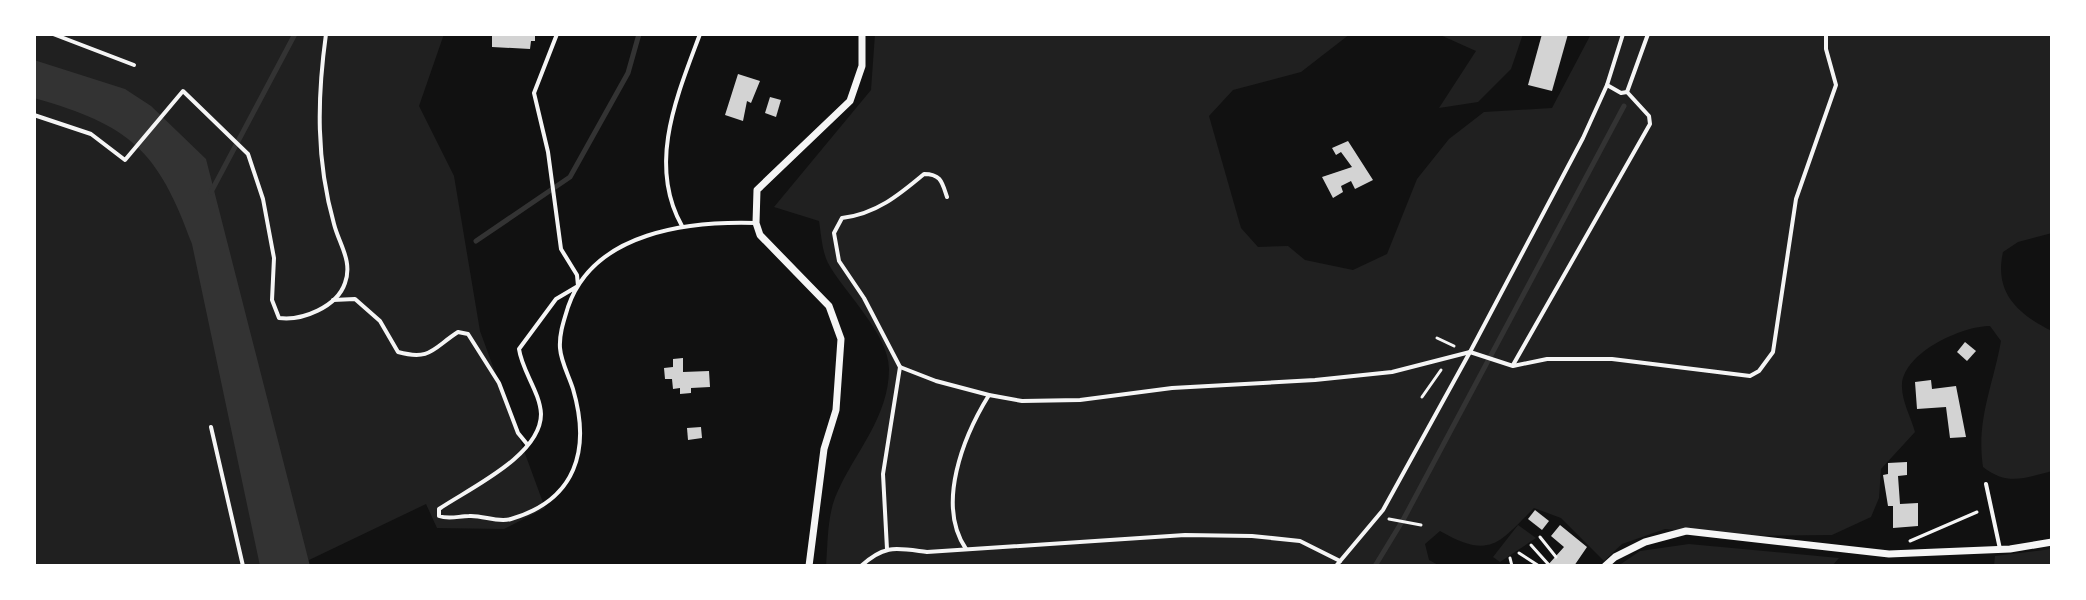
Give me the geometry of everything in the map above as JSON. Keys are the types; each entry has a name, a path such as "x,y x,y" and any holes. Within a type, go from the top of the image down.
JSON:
{"street":[{"path":"809,566 824,449 836,410 841,339 829,306 760,235 756,223 757,190 850,101 862,66 862,34"},
{"path":"1605,566 1645,542 1686,531 1889,554 2000,549 2052,542"}],"lane":[{"path":"53,34 134,65"},
{"path":"34,115 91,134 125,160 183,91 248,154 263,199 274,258 272,300 279,318 295,320 333,300 345,285 348,262 322,181 318,136 326,34"},
{"path":"557,34 534,93 548,152 561,249 577,275 578,286 564,321 560,350 573,390 580,432 568,484 539,508 504,521 473,515 439,516 439,509 499,472 527,444 541,413 519,349 556,299 578,286 621,246 682,227 714,222 756,223"},
{"path":"682,227 671,206 664,175 679,86 700,34"},
{"path":"861,566 887,549 927,552 1185,535 1252,536 1300,541 1338,564 1383,510 1470,352 1583,138 1607,85 1623,34"},
{"path":"1627,92 1648,34"},
{"path":"900,367 936,381 1022,401 1107,398 1172,388 1392,372 1470,352 1513,366 1547,359 1612,359 1750,376 1768,362 1773,352 1796,199 1836,85 1826,49 1826,34"},
{"path":"1607,85 1621,93 1627,92"},
{"path":"1513,366 1650,124 1649,116 1627,92"},
{"path":"887,549 883,474 900,367 864,298 839,261 834,233 842,218 861,215 899,197 924,174 935,174 941,179 947,197"},
{"path":"333,300 355,299 380,321 398,352 418,357 432,352 458,332 468,334 499,383 518,433 527,444"},
{"path":"966,549 956,535 951,498 976,416 989,395"},
{"path":"211,427 243,566"},
{"path":"1986,484 2000,549"}],"path":[{"path":"1437,338 1463,355"},
{"path":"1422,397 1451,359"},
{"path":"1902,543 1977,512"},
{"path":"1390,519 1421,525"},
{"path":"1540,537 1556,557"},
{"path":"1531,545 1549,565"},
{"path":"1519,553 1539,566"},
{"path":"1510,558 1512,566"}],"shaded area":[{"path":"34,34 444,34 419,106 454,176 480,331 545,508 504,529 437,528 426,504 307,561 260,566 34,566"},
{"path":"875,34 1350,34 1301,72 1233,90 1209,116 1241,228 1258,247 1288,246 1305,260 1353,270 1387,254 1417,179 1449,139 1484,112 1552,108 1591,34 2052,34 2052,233 2018,242 2003,252 2001,266 2005,290 2011,300 2028,317 2052,331 2052,471 2016,479 2000,477 1983,467 1984,418 2001,341 1990,326 1951,336 1913,361 1905,372 1902,390 1915,432 1881,469 1879,498 1871,517 1832,535 1737,536 1665,529 1622,544 1604,561 1561,518 1534,508 1493,544 1471,545 1440,531 1425,544 1429,560 1440,566 826,566 831,510 844,478 877,419 888,386 889,369 882,342 874,327 828,263 819,221 774,207 871,90"},
{"path":"1438,34 1523,34 1511,69 1478,102 1439,108 1476,51"},
{"path":"34,60 125,89 151,106 206,159 310,566 260,566 192,244 166,185 136,146 117,131 67,108 34,98"},
{"path":"1518,525 1536,538 1500,562 1493,557"},
{"path":"1689,544 1839,558 1832,566 1618,566 1640,551"},
{"path":"2052,549 2052,566 1994,566 1995,556"}],"building":[{"path":"492,34 535,34 535,41 531,41 530,49 492,47"},
{"path":"1542,34 1568,34 1552,91 1528,85"},
{"path":"738,74 760,81 751,103 747,101 743,121 725,115"},
{"path":"770,97 781,100 776,117 765,113"},
{"path":"1348,141 1373,180 1355,189 1351,181 1341,186 1343,192 1333,198 1322,177 1352,167 1341,152 1336,155 1332,148"},
{"path":"1965,342 1976,351 1967,361 1957,352"},
{"path":"683,358 683,372 709,371 710,387 691,388 691,393 680,394 680,388 673,389 672,379 665,379 664,368 673,367 673,359"},
{"path":"1931,380 1932,389 1956,386 1966,437 1950,438 1946,407 1917,409 1915,382"},
{"path":"701,427 702,438 688,440 687,428"},
{"path":"1907,462 1907,475 1898,476 1900,504 1918,503 1918,526 1893,528 1893,506 1888,506 1883,475 1888,474 1888,463"},
{"path":"1535,510 1549,521 1542,530 1528,519"},
{"path":"1560,525 1587,547 1574,566 1547,566 1564,547 1551,536"}],"waterway":[{"path":"211,192 295,34"},
{"path":"476,241 570,177 628,73 639,34"},
{"path":"1375,566 1403,520 1624,106"}]}
